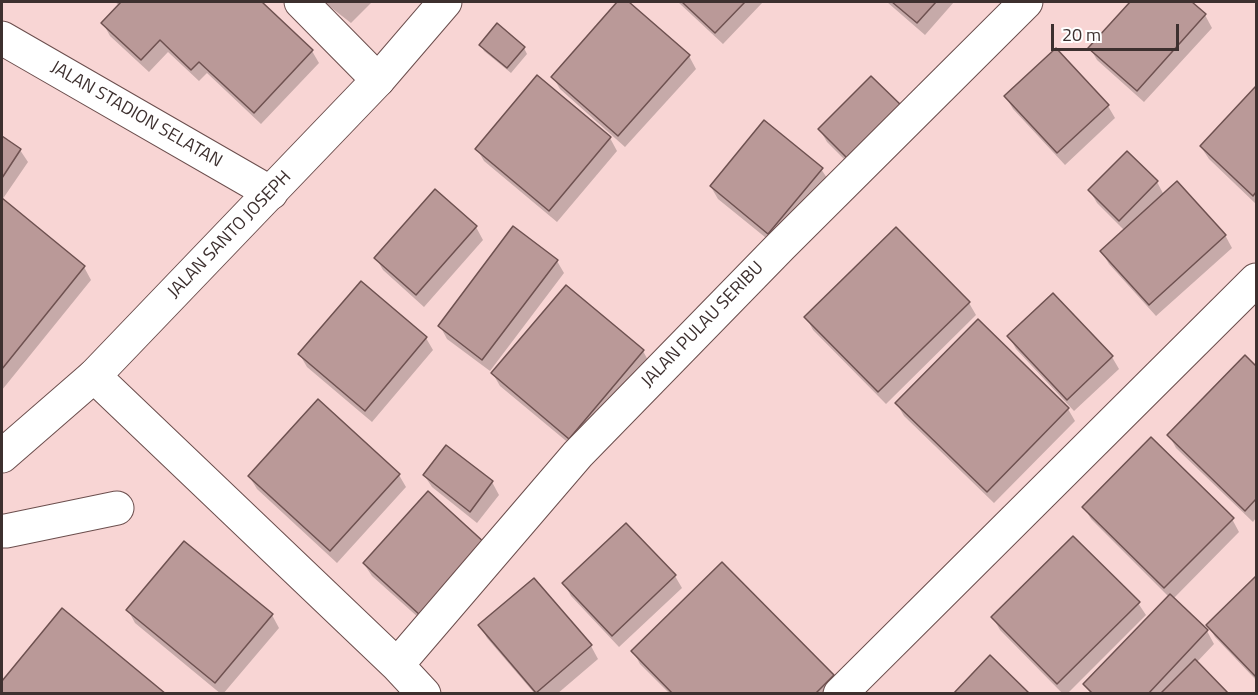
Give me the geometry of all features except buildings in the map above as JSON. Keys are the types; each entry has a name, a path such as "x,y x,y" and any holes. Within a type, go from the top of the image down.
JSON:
{"street":[{"path":"301,2 378,80"},
{"name":"JALAN SANTO JOSEPH","path":"2,456 94,376 378,80 446,2"},
{"name":"JALAN PULAU SERIBU","path":"397,664 579,454 781,246 1026,2"},
{"name":"JALAN STADION SELATAN","path":"2,38 271,193"},
{"path":"840,693 1257,280"},
{"path":"94,376 397,664 424,693"},
{"path":"2,531 117,508"}]}
